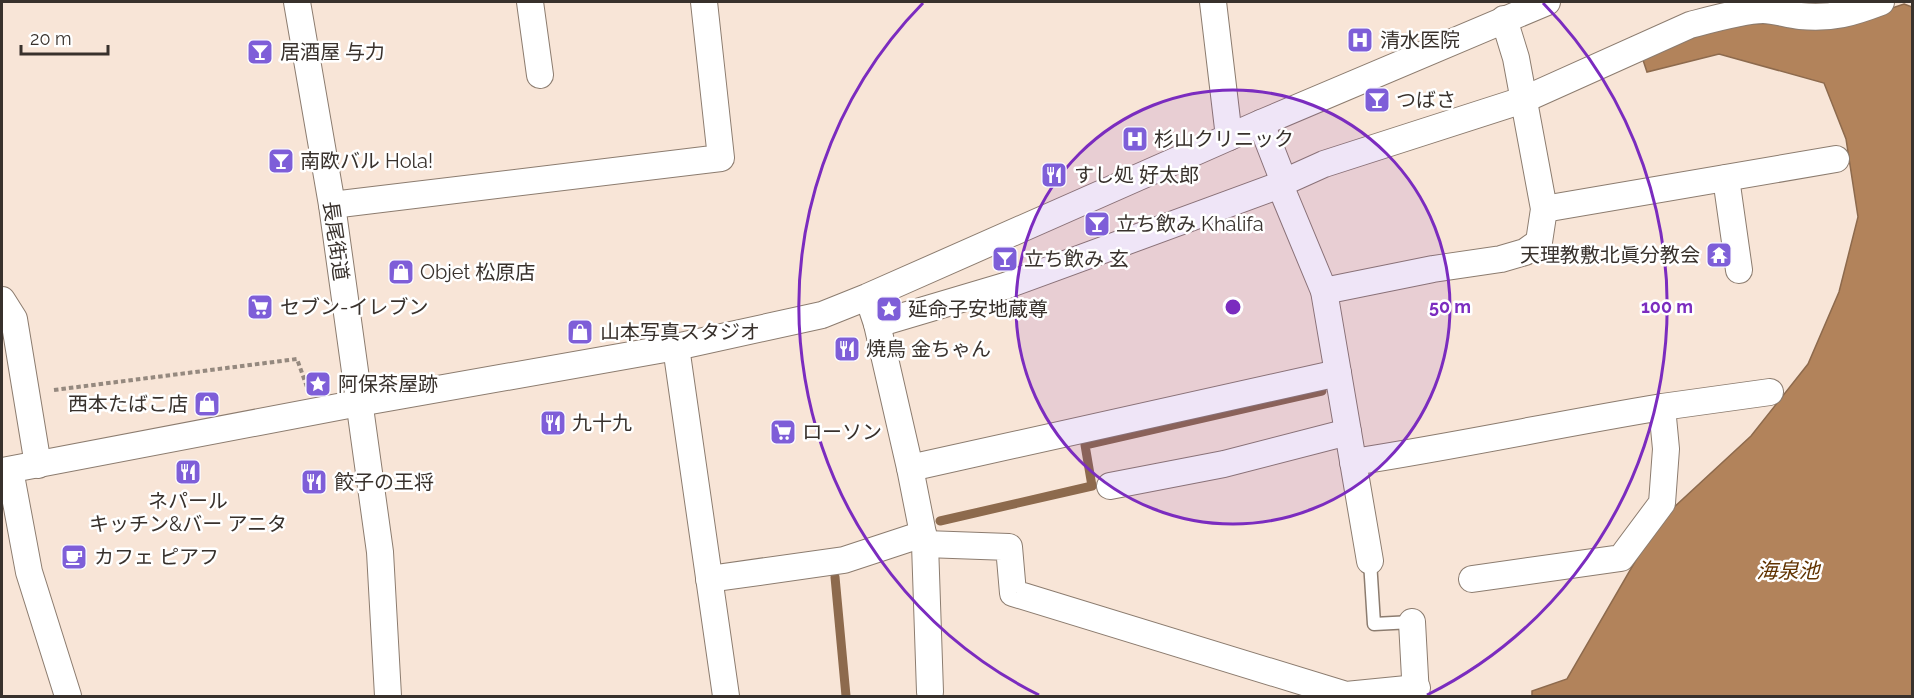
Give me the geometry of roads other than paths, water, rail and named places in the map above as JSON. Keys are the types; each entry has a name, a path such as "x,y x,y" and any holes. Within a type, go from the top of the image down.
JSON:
{"street":[{"name":"長尾街道","path":"297,2 332,205 380,552 388,696"},
{"path":"531,2 540,75"},
{"path":"332,205 721,158 704,2"},
{"path":"1213,2 1229,137"},
{"path":"68,696 29,572 6,470 359,403 676,347 822,315 1261,123 1547,2"},
{"path":"878,324 1005,286 1282,183 1324,164 1523,100 1690,25 1762,10 1799,16 1826,17 1852,14 1881,2"},
{"path":"1324,291 1433,268 1501,259 1525,252 1539,242 1544,209 1516,58 1504,19"},
{"path":"1261,123 1324,291 1370,561"},
{"path":"1544,209 1836,159"},
{"path":"1725,178 1739,270"},
{"path":"867,297 878,324 924,539 930,692"},
{"path":"2,300 14,319 38,465"},
{"path":"676,347 726,696"},
{"path":"910,468 1338,373"},
{"path":"1353,462 1448,447 1561,424 1662,407 1770,392"},
{"path":"1472,579 1621,558 1662,503 1666,449 1662,407"},
{"path":"1110,486 1224,464 1348,432"},
{"path":"709,579 844,560 924,539 1009,548 1014,593 1346,695 1417,692 1412,622"}],"lane":[{"path":"1370,561 1374,624 1412,622"}],"water":[{"name":"海泉池","path":"1904,4 1912,7 1912,696 1532,696 1532,691 1567,679 1658,522 1751,436 1808,364 1839,292 1858,217 1846,139 1824,83 1719,54 1647,72 1642,57 1729,24 1850,22"}],"waterway":[{"path":"940,521 1092,486 1085,445 1322,391"},
{"path":"835,577 846,696"}],"place":[{"name":"清水医院","path":"1360,40"},
{"name":"居酒屋 与力","path":"260,52"},
{"name":"つばさ","path":"1377,100"},
{"name":"杉山クリニック","path":"1135,139"},
{"name":"南欧バル Hola!","path":"281,161"},
{"name":"すし処 好太郎","path":"1054,175"},
{"name":"立ち飲み Khalifa","path":"1097,224"},
{"name":"天理教敷北眞分教会","path":"1719,255"},
{"name":"立ち飲み 玄","path":"1005,259"},
{"name":"Objet 松原店","path":"401,272"},
{"name":"セブン-イレブン","path":"260,307"},
{"name":"延命子安地蔵尊","path":"889,309"},
{"name":"山本写真スタジオ","path":"580,332"},
{"name":"焼鳥 金ちゃん","path":"847,349"},
{"name":"阿保茶屋跡","path":"318,384"},
{"name":"西本たばこ店","path":"207,404"},
{"name":"九十九","path":"553,423"},
{"name":"ローソン","path":"783,432"},
{"name":"ネパール キッチン&バー アニタ","path":"188,472"},
{"name":"餃子の王将","path":"314,482"},
{"name":"カフェ ピアフ","path":"74,557"}]}
